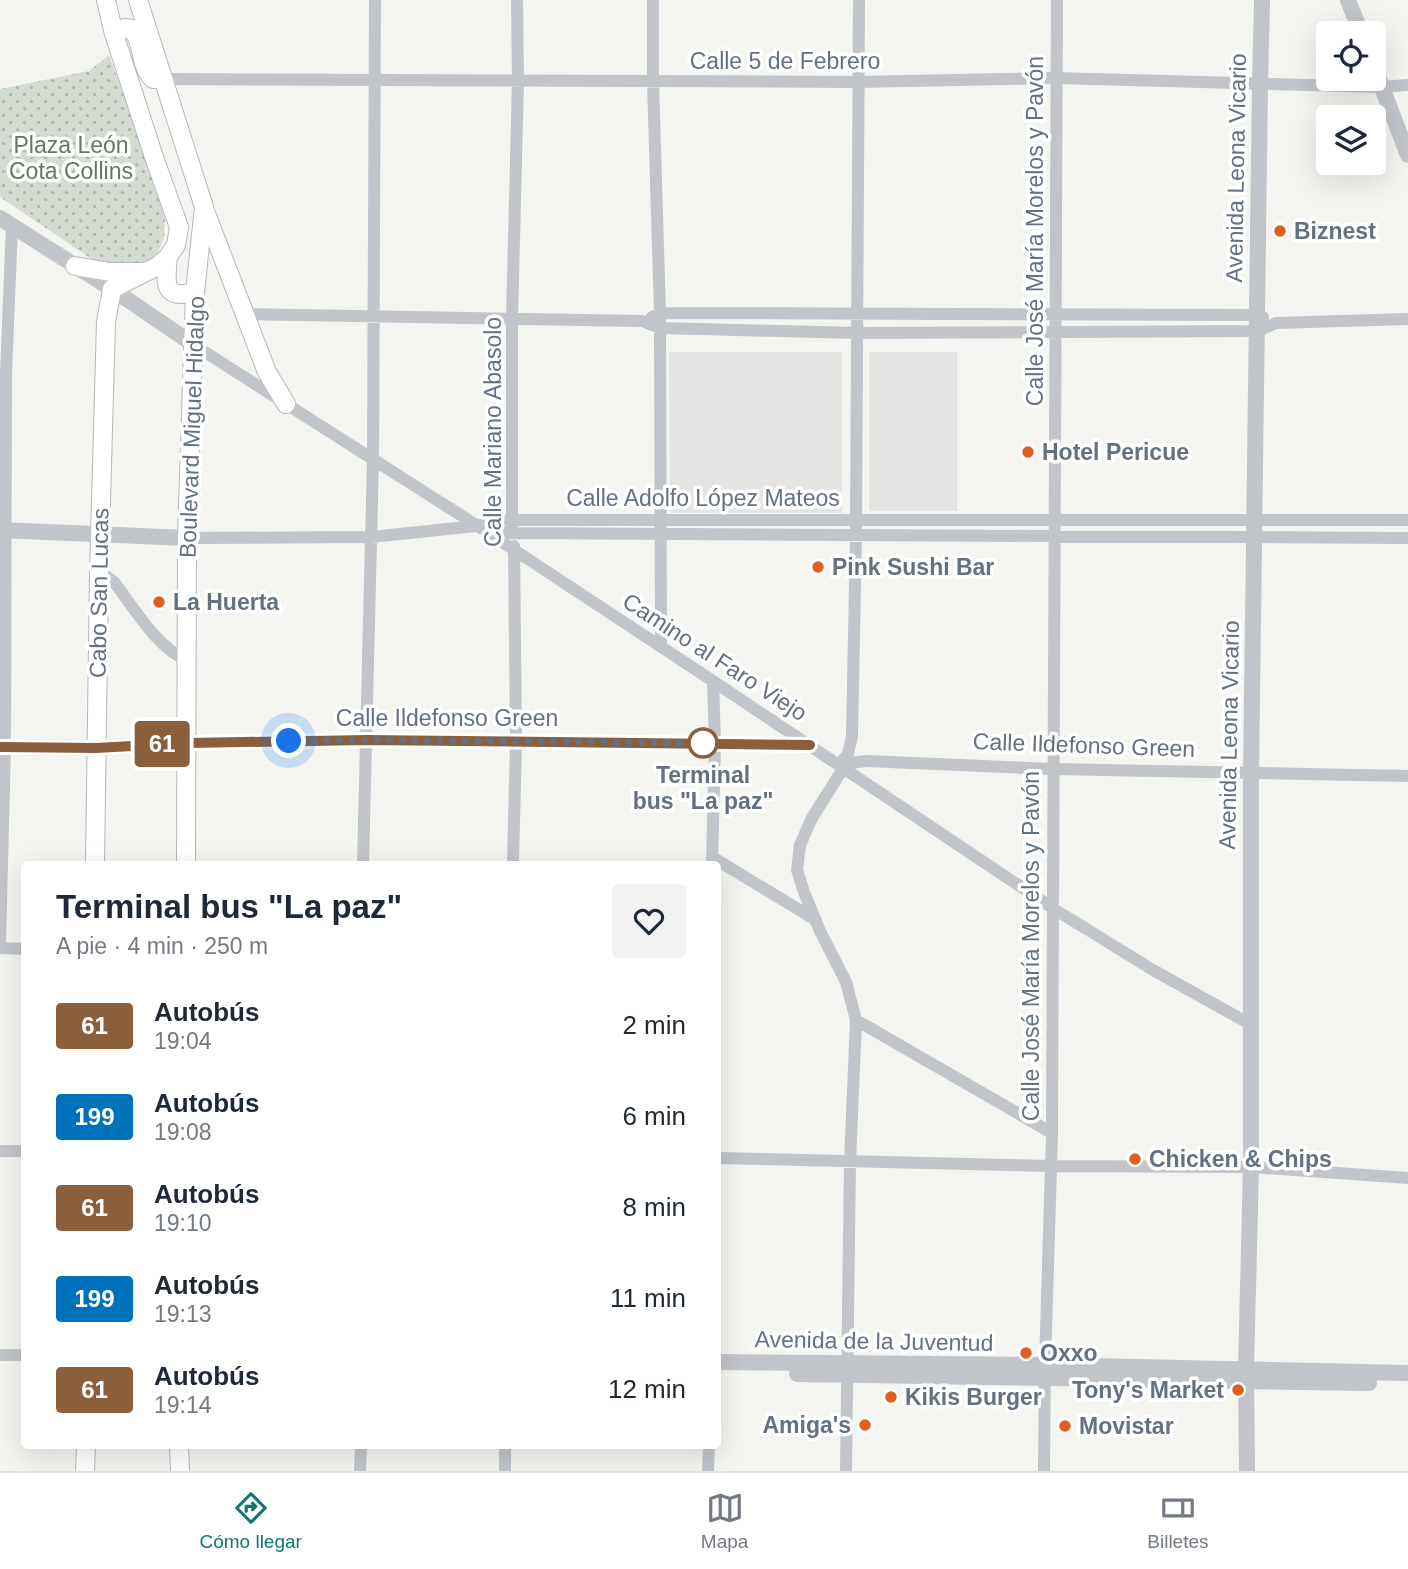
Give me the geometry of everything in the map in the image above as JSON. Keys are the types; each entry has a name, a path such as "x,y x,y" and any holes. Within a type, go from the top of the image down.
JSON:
{"main road":[{"path":"106,0 114,34 179,227 176,245 168,257 158,266 112,289"},
{"name":"Boulevard Miguel Hidalgo","path":"138,0 204,207 195,292 187,538 186,861"},
{"path":"114,34 125,28 132,29 137,35 146,71 153,79 162,79"},
{"path":"204,207 267,372 286,404"},
{"path":"168,257 166,281 169,289 174,294 182,295 195,292"},
{"path":"75,266 110,272 145,273"},
{"name":"Cabo San Lucas","path":"95,861 106,321 112,289"},
{"path":"85,1471 86,1449"},
{"path":"179,1449 180,1471"}],"street":[{"path":"363,861 373,460 375,0"},
{"name":"Calle Mariano Abasolo","path":"513,861 516,741 512,319 518,81 517,0"},
{"path":"653,0 660,313 661,647"},
{"path":"846,1471 850,1161 856,1020 846,982 816,920 797,870 800,845 842,766 852,736 859,0"},
{"name":"Calle José María Morelos y Pavón","path":"1044,1471 1054,909 1052,769 1057,0"},
{"name":"Avenida Leona Vicario","path":"1247,1471 1246,1375 1251,1167 1251,773 1262,0"},
{"path":"1348,0 1356,21"},
{"name":"Calle 5 de Febrero","path":"162,79 858,82 1056,78 1316,85"},
{"name":"Calle 5 de Febrero","path":"1386,87 1408,85"},
{"path":"1383,91 1408,155"},
{"path":"6,222 194,345"},
{"path":"0,942 6,222"},
{"path":"642,321 660,313 1057,314 1257,323 1408,319"},
{"path":"246,314 642,321 660,328 857,333 1056,333 1257,323"},
{"name":"Camino al Faro Viejo","path":"194,345 713,681 1054,909 1153,970 1250,1024"},
{"name":"Calle Adolfo López Mateos","path":"661,527 856,520 1408,520"},
{"name":"Calle Adolfo López Mateos","path":"2,530 187,538 371,537 512,526 661,527 856,535 1408,538"},
{"path":"99,573 114,582 164,646 188,661"},
{"path":"712,861 715,743 713,681"},
{"name":"Calle Ildefonso Green","path":"3,747 96,748 187,743 366,740 810,745"},
{"name":"Calle Ildefonso Green","path":"842,766 866,761 1052,769 1408,776"},
{"path":"721,866 816,920"},
{"path":"0,948 21,949"},
{"path":"856,1020 1052,1133"},
{"path":"0,1151 21,1151"},
{"path":"721,1158 1051,1166 1251,1167 1408,1178"},
{"path":"0,1355 21,1355"},
{"name":"Avenida de la Juventud","path":"721,1362 848,1369"},
{"name":"Avenida de la Juventud","path":"721,1373 848,1369 1246,1375 1408,1373"},
{"name":"Avenida de la Juventud","path":"1246,1375 1408,1384"},
{"path":"360,1471 361,1449"},
{"path":"505,1449 505,1471"},
{"path":"708,1471 709,1449"}],"shaded area":[{"path":"669,352 842,352 842,513 670,513"},
{"path":"869,352 957,352 957,511 869,511"}],"green space":[{"name":"Plaza León Cota Collins","path":"109,55 149,164 165,219 164,238 154,262 135,271 99,264 0,197 0,89 89,71"}],"bus line":[{"name":"61","path":"0,747 96,748 187,743 366,740 810,745"}],"place":[{"name":"Biznest","path":"1280,231"},
{"name":"Hotel Pericue","path":"1028,452"},
{"name":"Pink Sushi Bar","path":"818,567"},
{"name":"La Huerta","path":"159,602"},
{"name":"Terminal bus \"La paz\"","path":"703,743"},
{"name":"Chicken & Chips","path":"1135,1159"},
{"name":"Oxxo","path":"1026,1353"},
{"name":"Tony's Market","path":"1238,1390"},
{"name":"Kikis Burger","path":"891,1397"},
{"name":"Amiga's","path":"865,1425"},
{"name":"Movistar","path":"1065,1426"}],"route":[{"path":"289,741 715,743 703,743"}]}
